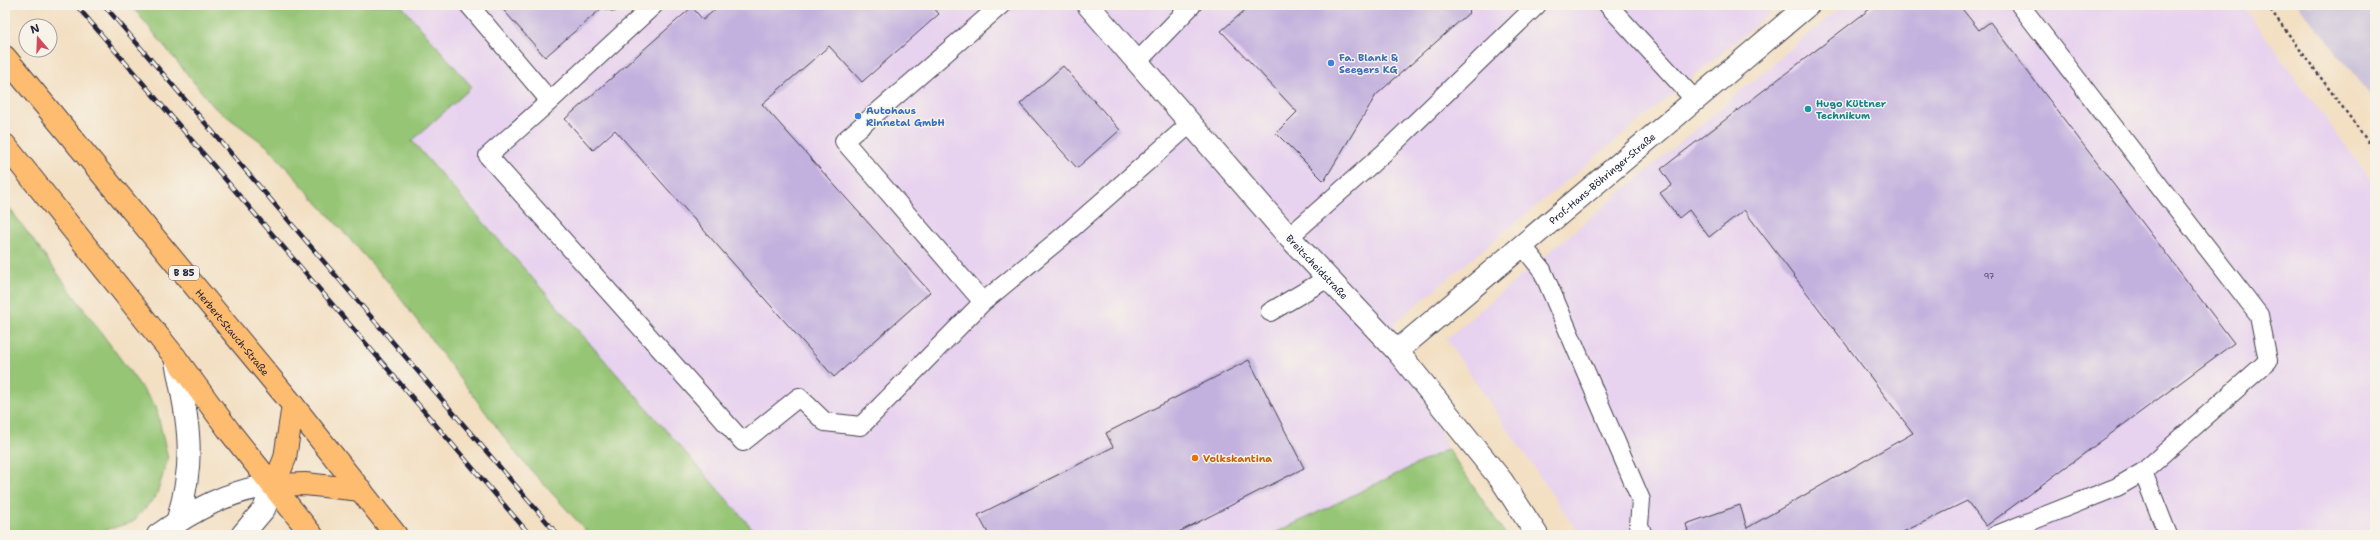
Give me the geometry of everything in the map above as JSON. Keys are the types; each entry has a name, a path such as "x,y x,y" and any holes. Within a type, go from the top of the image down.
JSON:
{"main road":[{"name":"Herbert-Stauch-Straße","path":"5,57 293,405 396,535"},
{"path":"5,145 175,358 230,432 274,485 312,535"},
{"path":"274,485 285,458 293,405"},
{"path":"274,485 305,484 361,490"}],"street":[{"name":"Breitscheidstraße","path":"1088,5 1289,237 1397,352 1502,481 1537,535"},
{"name":"Prof.-Hans-Böhringer-Straße","path":"1397,352 1808,5"},
{"path":"175,358 187,417 189,441 189,472 177,522"},
{"path":"158,535 201,507 227,495 250,488 274,485 264,509 242,535"}],"lane":[{"path":"469,5 550,101"},
{"path":"654,5 488,156 743,442 799,397 824,422 861,426 983,302 1062,237 1191,123"},
{"path":"983,302 844,141 1001,5"},
{"path":"1138,61 1192,5"},
{"path":"1289,237 1385,152 1537,5"},
{"path":"1608,5 1696,100"},
{"path":"1996,535 2117,488 2143,472 2268,360 2259,315 2020,5"},
{"path":"1522,245 1542,270 1641,500 1639,525 1643,535"},
{"path":"1270,312 1328,278"},
{"path":"2143,472 2168,535"}],"path":[{"path":"2267,5 2375,151"}],"shaded area":[{"path":"401,5 1780,5 1393,324 1448,449 1271,535 758,535 412,140"},
{"path":"1843,5 2242,5 2375,186 2375,535 1580,535 1446,339"},
{"path":"2298,5 2375,5 2375,100 2344,62"}],"green space":[{"path":"131,5 401,5 472,87 412,141 758,535 590,535 519,457 389,283 267,146 214,107"},
{"path":"5,202 156,407 168,459 156,496 133,522 89,535 5,535"},
{"path":"1448,449 1506,535 1271,535"}],"building":[{"path":"499,5 618,5 615,12 602,8 545,57"},
{"path":"720,5 931,5 939,14 862,82 829,46 762,104 930,292 834,377 615,130 593,150 565,119 692,7 703,20"},
{"name":"Fa. Blank & Seegers KG","path":"1251,5 1464,5 1470,12 1376,95 1324,181 1276,133 1297,112 1221,31"},
{"path":"1875,5 1959,5 1979,30 1990,22 2234,343 1986,526 1967,501 1897,535 1677,535 1688,531 1686,524 1740,505 1747,528 1913,433 1744,210 1709,237 1689,210 1679,218 1660,193 1672,185 1661,169"},
{"path":"1063,66 1120,130 1077,168 1020,104"},
{"name":"Volkskantina","path":"1249,360 1304,468 1173,535 989,535 978,515 1113,447 1106,433"}],"railway":[{"path":"76,5 530,535"},
{"path":"104,5 558,535"}],"place":[{"name":"Fa. Blank & Seegers KG","path":"1331,63"},
{"name":"Hugo Küttner Technikum","path":"1808,109"},
{"name":"Autohaus Rinnetal GmbH","path":"858,116"},
{"name":"Volkskantina","path":"1195,458"}]}
